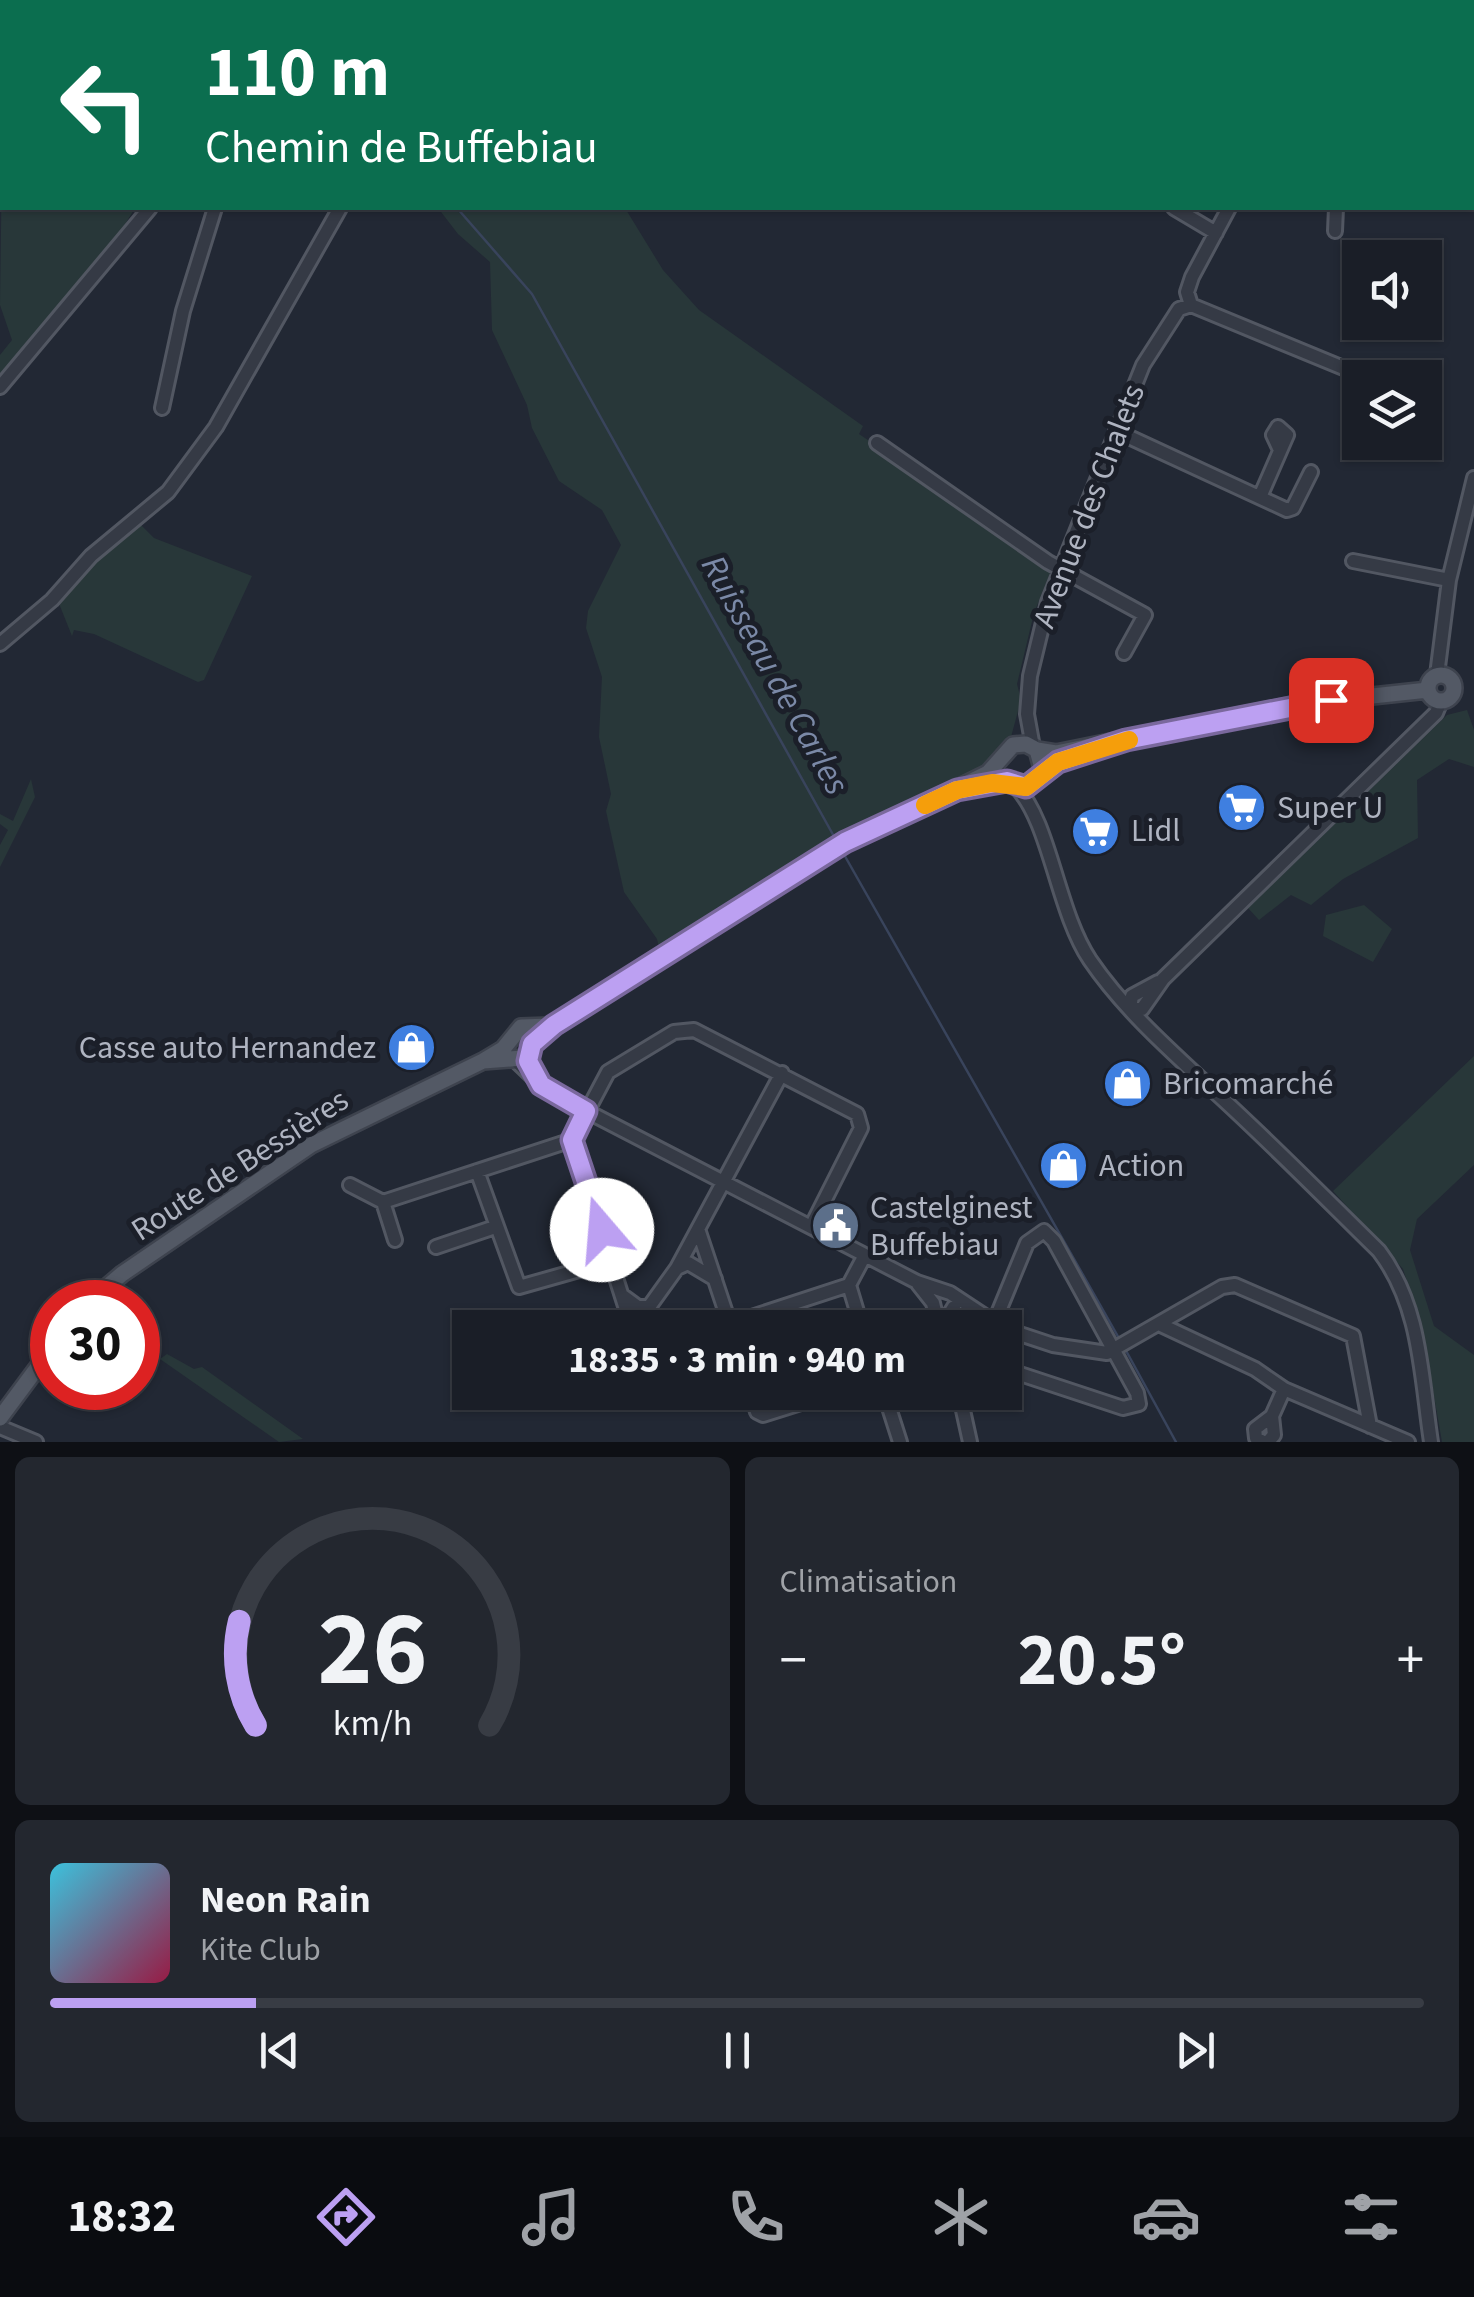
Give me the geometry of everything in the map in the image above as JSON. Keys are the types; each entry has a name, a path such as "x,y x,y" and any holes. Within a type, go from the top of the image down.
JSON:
{"main road":[{"path":"1435,696 1429,681 1437,675 1452,679 1454,688"},
{"path":"520,1047 839,846 988,774 1013,746 1056,753 1298,704 1435,696 1454,688 1474,689"},
{"path":"957,790 1040,777 1058,762 1126,740"},
{"path":"1035,748 1040,777"},
{"path":"1001,761 1011,784"},
{"name":"Route de Bessières","path":"115,1280 311,1145 483,1061 520,1047"},
{"path":"0,1418 30,1378"}],"street":[{"path":"0,387 148,210"},
{"path":"162,408 168,397 170,364 184,311 214,210"},
{"path":"0,644 44,607 91,556 168,492 216,427 339,210"},
{"path":"1178,210 1216,232"},
{"name":"Avenue des Chalets","path":"1013,746 1027,714 1038,632 1116,430 1143,366 1186,302 1228,210"},
{"path":"1335,230 1336,210"},
{"path":"1186,302 1342,367"},
{"path":"1116,430 1287,510 1293,508 1311,472"},
{"path":"877,443 1061,570 1145,615 1124,653"},
{"path":"1260,497 1280,450"},
{"path":"1437,675 1449,580 1474,478"},
{"path":"1353,561 1449,580"},
{"path":"1135,1005 1436,713 1435,696"},
{"name":"Avenue des Chalets","path":"1027,714 1035,748"},
{"path":"1039,827 1040,777"},
{"path":"1011,784 1039,827 1072,925 1087,956 1214,1091 1379,1251 1398,1276 1414,1324 1432,1442"},
{"path":"628,1310 572,1140 608,1072 681,1030 694,1030 782,1072 860,1120 861,1128 811,1227"},
{"path":"520,1047 536,1080 586,1111 916,1282 962,1310"},
{"path":"649,1310 726,1184 782,1072"},
{"path":"383,1202 572,1140"},
{"path":"477,1171 518,1287 612,1262"},
{"path":"350,1185 383,1202 396,1240"},
{"path":"436,1246 495,1226"},
{"path":"1004,1310 1029,1240 1044,1231 1054,1241 1140,1399 1130,1409 1022,1374"},
{"path":"699,1232 725,1310"},
{"path":"776,1310 848,1285 865,1256"},
{"path":"676,1268 694,1264 715,1280"},
{"path":"848,1285 856,1310"},
{"path":"1022,1333 1089,1353 1113,1351 1222,1287 1235,1285 1345,1331 1358,1343 1370,1426"},
{"path":"622,1295 638,1307 656,1301"},
{"path":"944,1310 946,1303"},
{"path":"1159,1324 1254,1368 1284,1389 1408,1442"},
{"path":"1265,1442 1256,1438 1255,1429 1272,1416 1284,1389"},
{"path":"756,1410 763,1415 779,1410"},
{"path":"890,1410 900,1442"},
{"path":"963,1410 970,1442"},
{"path":"0,1426 36,1442"}],"shaded area":[{"path":"1,210 134,210 119,234 0,380 0,355 12,340 0,305"},
{"path":"440,210 626,210 663,270 699,310 863,426 859,434 1053,566 1034,613 1017,684 1021,700 1011,737 991,766 660,951 657,939 624,892 606,811 611,794 599,737 602,677 586,628 588,611 621,545 602,510 559,481 532,428 527,405 492,330 490,262 458,234"},
{"path":"139,523 154,538 252,576 204,680 198,682 94,634 74,630 72,636 58,601 100,554"},
{"path":"1467,710 1474,730 1474,767 1449,759 1417,780 1418,838 1343,879 1311,905 1291,895 1259,920 1248,908 1447,715"},
{"path":"31,779 35,797 0,867 0,845 8,830 0,824 0,814 13,821"},
{"path":"1364,905 1392,929 1373,962 1323,936 1326,915"},
{"path":"1474,1056 1474,1165 1417,1219 1410,1250 1434,1326 1474,1355 1474,1442 1442,1442 1422,1327 1403,1269 1333,1191"},
{"path":"167,1354 194,1369 202,1367 303,1439 279,1442 160,1359"}],"waterway":[{"name":"Ruisseau de Carles","path":"459,210 532,294 836,840"},
{"name":"Ruisseau de Carles","path":"842,851 1120,1340"},
{"name":"Ruisseau de Carles","path":"1124,1347 1176,1442"}],"slow traffic":[{"path":"925,805 957,790 992,783 1007,781 1016,787 1026,787 1058,762 1129,740"}],"place":[{"name":"Super U","path":"1242,808"},
{"name":"Lidl","path":"1096,831"},
{"name":"Casse auto Hernandez","path":"411,1048"},
{"name":"Bricomarché","path":"1128,1084"},
{"name":"Action","path":"1064,1166"},
{"name":"Castelginest Buffebiau","path":"835,1226"}],"route":[{"path":"602,1230 572,1140 586,1111 541,1085 528,1061 532,1044 554,1025 845,842 957,790 1007,781 1016,787 1026,787 1058,762 1126,740 1331,700"}]}
